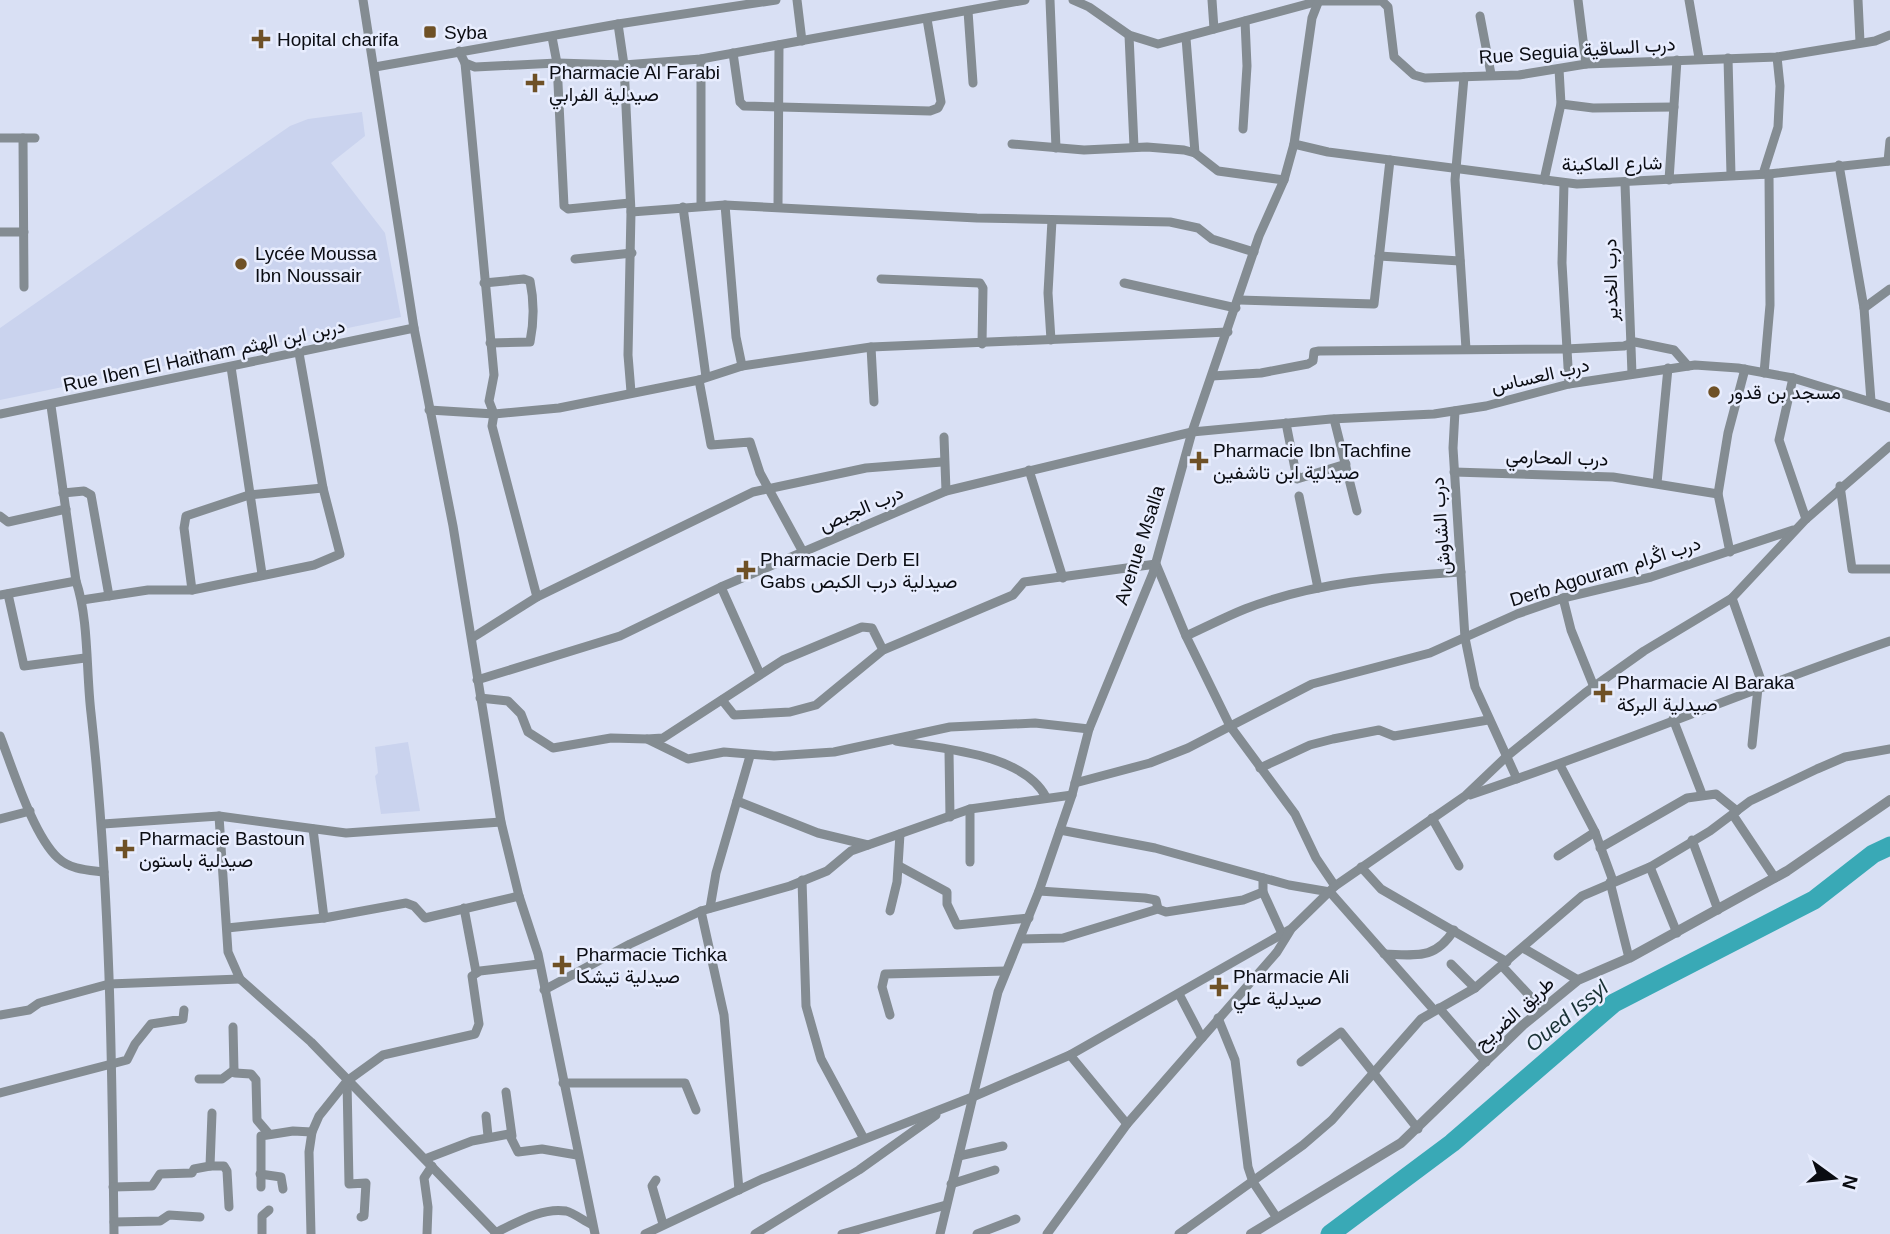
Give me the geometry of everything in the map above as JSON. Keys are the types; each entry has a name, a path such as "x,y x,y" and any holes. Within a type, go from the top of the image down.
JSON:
{"street":[{"path":"363,0 414,328 472,638 501,822 539,964 593,1229"},
{"path":"375,67 618,24 776,0"},
{"path":"797,0 802,41"},
{"path":"465,63 475,67 557,63 624,65 701,59 1026,0"},
{"path":"1050,0 1056,148"},
{"path":"1073,0 1089,7 1129,35 1158,44 1319,1"},
{"path":"1212,0 1214,29"},
{"path":"1578,0 1586,64"},
{"path":"1689,0 1699,58"},
{"path":"1858,0 1860,41"},
{"name":"Rue Seguia درب الساقية","path":"1319,1 1382,1 1388,7 1391,48 1396,61 1418,77 1519,75 1586,64 1777,57 1860,41 1875,41 1890,35"},
{"name":"Avenue Msalla","path":"940,1234 991,1020 1006,971 1021,939 1060,831 1089,729 1156,564 1192,432 1254,252 1284,180 1294,145 1312,18 1319,1"},
{"path":"968,11 973,83"},
{"path":"1480,16 1491,74"},
{"path":"733,52 742,105 935,110 941,102 927,19"},
{"path":"1243,130 1247,66 1245,21"},
{"path":"618,24 624,65 631,207 628,355 631,392"},
{"path":"1129,35 1134,147"},
{"path":"552,37 557,63 564,206 568,209 778,206 1052,220 1182,223 1198,228 1212,239 1254,252"},
{"path":"1186,38 1195,153"},
{"path":"778,206 779,46"},
{"path":"459,51 465,63 494,375 489,401 494,414 492,426 537,597"},
{"path":"1764,373 1770,305 1766,174 1778,127 1780,86 1777,57"},
{"path":"1728,58 1731,175"},
{"path":"701,59 701,205"},
{"path":"1669,180 1677,60"},
{"path":"1544,180 1561,104 1559,69"},
{"path":"1464,76 1456,168 1466,349"},
{"path":"1561,104 1593,108 1674,107"},
{"path":"0,138 35,138"},
{"path":"23,138 24,287"},
{"path":"1889,161 1890,141"},
{"path":"1012,144 1056,148 1134,147 1195,153 1218,171 1284,180"},
{"name":"شارع الماكينة","path":"1294,145 1564,183 1625,184 1766,174 1889,161"},
{"path":"1124,283 1238,304 1371,304 1375,299 1390,160"},
{"path":"1839,166 1864,308 1871,401"},
{"path":"1564,183 1562,263 1569,384"},
{"name":"درب الخدير","path":"1625,184 1632,374"},
{"path":"725,205 736,337 742,366"},
{"path":"683,207 711,445 750,442 760,473 803,552"},
{"path":"1051,340 1048,293 1052,220"},
{"path":"0,232 24,232"},
{"path":"575,259 632,253"},
{"path":"1379,256 1460,261"},
{"path":"484,283 524,279 530,281 531,285 533,309 530,342 490,343"},
{"path":"881,279 982,284 982,344"},
{"path":"1864,308 1890,289"},
{"name":"Rue Iben El Haitham دربن ابن الهثم","path":"0,414 51,406 414,328"},
{"path":"429,410 494,414 559,408 702,379 742,366 872,346 982,344 1228,332"},
{"path":"1212,376 1262,373 1308,364 1313,361 1314,352 1319,351 1566,349 1639,342 1674,350 1688,366"},
{"path":"872,346 874,402"},
{"path":"82,600 148,590 192,590 314,565 340,554 323,488 299,353"},
{"name":"درب العساس","path":"1192,432 1455,411 1569,384 1688,366 1745,369 1793,378 1890,408"},
{"path":"231,367 262,574"},
{"path":"1657,482 1668,368"},
{"path":"1730,552 1718,494 1728,433 1745,369"},
{"path":"1793,378 1779,440 1806,519"},
{"path":"51,406 76,581 82,600 85,658 103,824 112,1064 114,1234"},
{"name":"درب الشاوش","path":"1455,411 1454,472 1465,638 1475,687 1517,779"},
{"path":"1334,419 1357,511"},
{"path":"1286,423 1297,479 1346,464"},
{"name":"درب الجبص","path":"477,680 620,636 721,587 946,491 1192,432"},
{"path":"944,437 942,462 946,491"},
{"path":"645,1234 863,1137 943,1109 1070,1055 1286,934 1333,889 1465,796 1506,757 1594,687 1644,651 1732,598 1795,529 1840,486 1890,446"},
{"path":"472,638 504,621 537,597 769,486 866,468 942,462"},
{"path":"1029,470 1063,578"},
{"name":"درب المحارمي","path":"1454,472 1584,474 1657,482 1718,494"},
{"path":"1840,486 1852,569 1890,569"},
{"path":"192,590 184,528 186,516 250,495 323,488"},
{"path":"64,493 84,491 91,495 109,596"},
{"path":"1299,496 1318,588"},
{"path":"0,516 2,521 8,522 66,509"},
{"name":"Derb Agouram درب اڭرام","path":"1075,783 1150,763 1312,684 1430,653 1517,614 1563,598 1651,576 1795,529"},
{"path":"722,700 734,715 806,709 827,697 883,650 1013,595 1024,582 1156,564 1186,636 1230,726 1295,814 1333,889 1384,954 1486,1062"},
{"path":"1186,636 1246,608 1318,588 1379,577 1461,572"},
{"path":"76,581 4,594 24,666 85,658"},
{"path":"721,587 760,674"},
{"path":"1563,598 1571,630 1594,687"},
{"path":"1732,598 1760,687 1752,745"},
{"path":"480,698 508,701 521,713 528,732 553,748 611,738 663,738 803,649 867,625 872,628 883,650"},
{"path":"1465,796 1560,765 1673,719 1890,641"},
{"path":"1673,719 1702,794"},
{"path":"1260,768 1310,745 1378,730 1394,736 1488,720"},
{"path":"647,739 688,759 724,752 750,756 834,752 950,727 1010,723 1089,729"},
{"path":"0,737 30,811 57,858 77,868 104,872"},
{"path":"891,740 1007,764 1035,781 1046,797"},
{"path":"1179,1234 1253,1182 1332,1120 1421,1019 1475,988 1567,906 1611,881 1650,867 1750,802 1845,757 1890,749"},
{"path":"949,751 950,817"},
{"path":"739,1190 724,1015 706,909 750,756"},
{"path":"1560,765 1595,832 1611,881 1629,958"},
{"path":"1600,848 1671,806 1702,794 1716,794 1735,813 1775,878"},
{"path":"544,990 630,944 706,909 827,871 851,851 970,809 1072,795"},
{"name":"طريق الضريح","path":"1251,1234 1401,1143 1541,1008 1578,980 1629,958 1775,878 1890,800"},
{"path":"737,801 818,833 869,845"},
{"path":"970,809 970,862"},
{"path":"0,819 30,811"},
{"path":"103,824 219,816 346,833 501,822"},
{"path":"219,816 228,952 240,979 311,1042 496,1233 539,1214 560,1211 570,1212 593,1229"},
{"path":"1432,818 1459,866"},
{"path":"313,829 324,918"},
{"path":"1060,831 1179,853 1263,878 1333,889"},
{"path":"1558,856 1595,832"},
{"path":"890,911 899,866 900,834"},
{"path":"1692,840 1717,910"},
{"path":"899,866 947,892 947,902 957,925 1029,918"},
{"path":"1361,867 1381,889 1454,930 1504,964 1541,1008"},
{"path":"1650,867 1677,933"},
{"path":"1263,878 1263,892 1286,934"},
{"path":"802,880 808,1016 821,1059 863,1137"},
{"path":"1039,891 1145,898 1156,900 1158,908 1163,912 1243,900 1263,892"},
{"path":"227,928 324,918 406,903 414,906 419,915 425,918 519,896"},
{"path":"311,1234 309,1152 312,1132 319,1116 347,1081 383,1055 475,1034 479,1024 471,980 476,972 464,908"},
{"path":"1021,939 1063,938 1158,908"},
{"path":"1384,954 1432,953 1447,942 1454,930"},
{"path":"1046,1234 1126,1124 1277,952 1286,934"},
{"path":"1523,948 1578,980"},
{"path":"476,972 539,964"},
{"path":"1451,964 1475,988"},
{"path":"890,1015 882,987 885,974 1006,971"},
{"path":"0,1014 29,1010 39,1003 109,984 240,979"},
{"path":"1179,994 1202,1038"},
{"path":"0,1093 127,1060 151,1024 183,1018 184,1010"},
{"path":"1219,1018 1236,1060 1248,1167 1253,1182 1277,1218"},
{"path":"233,1027 233,1070"},
{"path":"1301,1062 1341,1032 1418,1129"},
{"path":"1070,1055 1126,1124"},
{"path":"199,1079 222,1079 233,1070"},
{"path":"233,1070 235,1073 251,1074 256,1080 257,1120 269,1134"},
{"path":"347,1081 349,1184 366,1183 368,1188 365,1216 361,1217"},
{"path":"563,1083 685,1083 696,1110"},
{"path":"506,1092 512,1136 518,1153 542,1149 577,1155"},
{"path":"755,1234 859,1170 943,1109"},
{"path":"210,1166 212,1112"},
{"path":"486,1116 488,1136"},
{"path":"261,1187 261,1136 312,1132"},
{"path":"425,1159 488,1136 509,1133 512,1136"},
{"path":"959,1156 1003,1146"},
{"path":"113,1187 152,1186 160,1174 192,1173 194,1168 224,1166 227,1171 229,1207"},
{"path":"427,1234 428,1207 424,1178 432,1167"},
{"path":"951,1184 995,1170"},
{"path":"260,1174 281,1177 283,1189"},
{"path":"656,1180 652,1186 663,1224"},
{"path":"842,1234 946,1205"},
{"path":"262,1234 263,1211 269,1210"},
{"path":"114,1222 160,1221 169,1215 200,1217"},
{"path":"976,1234 1016,1219"}],"shaded area":[{"name":"Lycée Moussa Ibn Noussair","path":"362,112 365,136 331,163 385,233 401,317 0,400 0,328 290,126 308,119"},
{"path":"408,742 420,811 381,814 375,776 378,773 375,747"}],"waterway":[{"name":"Oued Issyl","path":"1330,1234 1452,1143 1614,1003 1814,900 1873,854 1890,846"}],"place":[{"name":"Syba","path":"430,32"},
{"name":"Hopital charifa","path":"261,39"},
{"name":"Pharmacie Al Farabi صيدلية الفرابي","path":"535,83"},
{"name":"Lycée Moussa Ibn Noussair","path":"241,264"},
{"name":"مسجد بن قدور","path":"1714,392"},
{"name":"Pharmacie Ibn Tachfine صيدلية ابن تاشفين","path":"1199,461"},
{"name":"Pharmacie Derb El Gabs صيدلية درب الكبص","path":"746,570"},
{"name":"Pharmacie Al Baraka صيدلية البركة","path":"1603,693"},
{"name":"Pharmacie Bastoun صيدلية باستون","path":"125,849"},
{"name":"Pharmacie Tichka صيدلية تيشكا","path":"562,965"},
{"name":"Pharmacie Ali صيدلية علي","path":"1219,987"}]}
